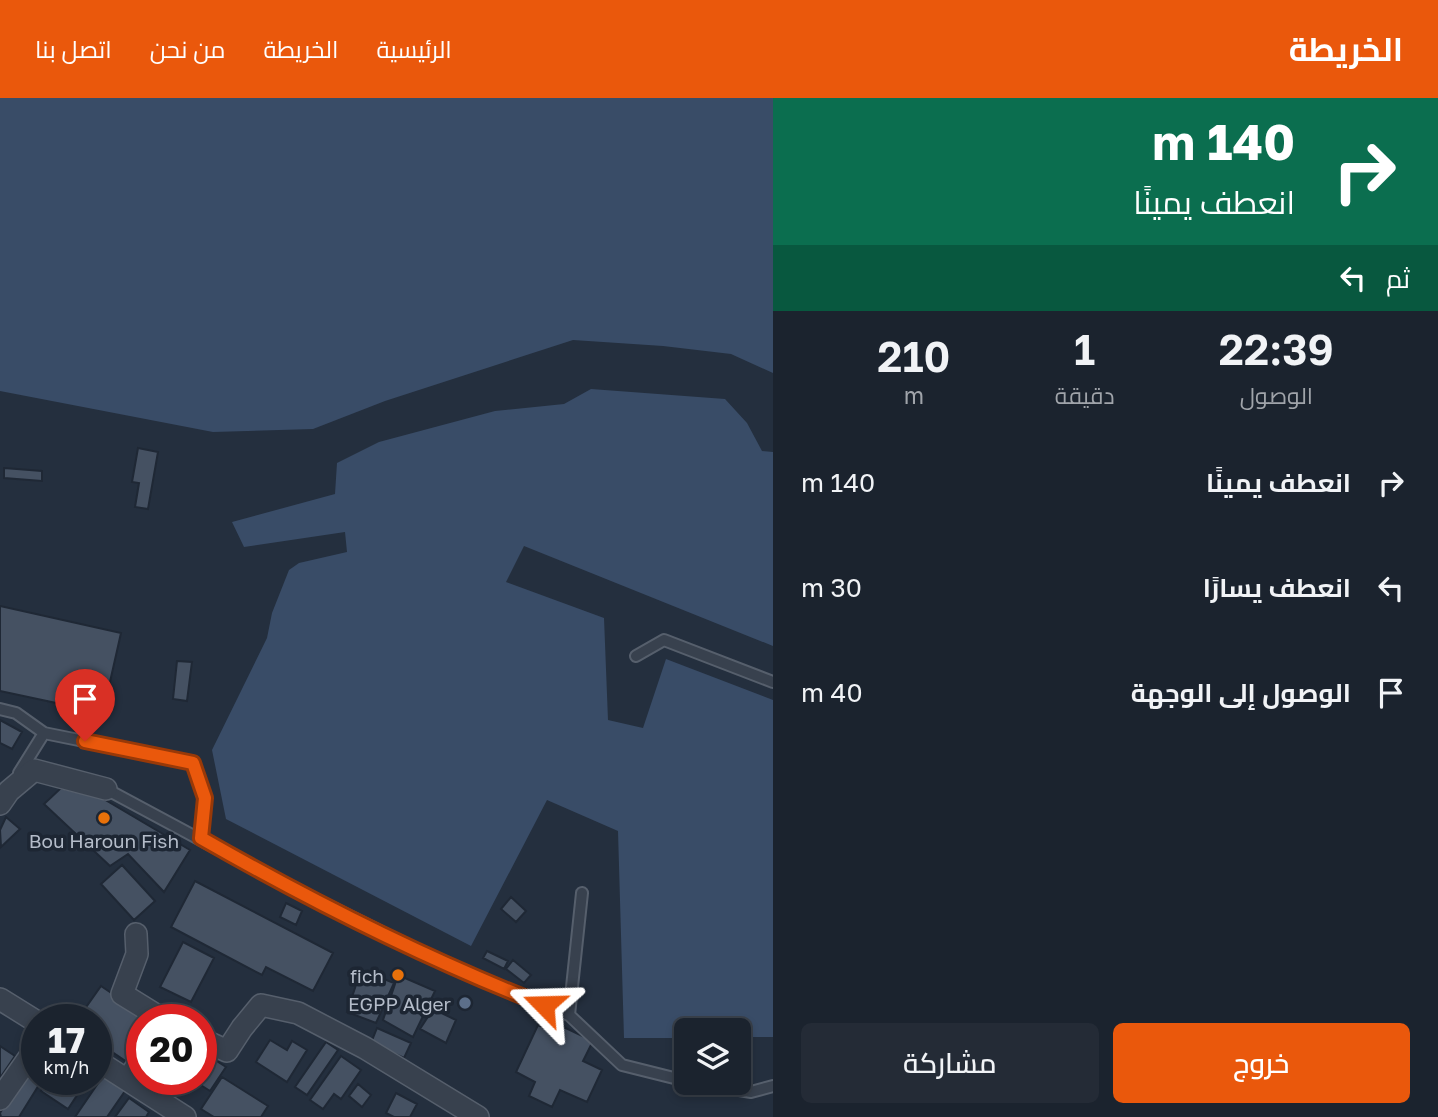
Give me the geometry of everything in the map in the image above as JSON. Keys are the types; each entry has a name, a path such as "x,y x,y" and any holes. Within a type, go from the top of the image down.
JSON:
{"street":[{"path":"4,797 34,770 106,789"},
{"path":"136,934 137,954 122,994 138,1004"},
{"path":"0,999 21,1011"},
{"path":"217,1046 227,1051 261,1005 298,1013 365,1048 478,1117"},
{"path":"0,1098 21,1068"},
{"path":"151,1095 185,1117"}],"lane":[{"path":"636,656 664,640 773,682"},
{"path":"0,709 16,713 44,733 193,763 205,798 201,838"},
{"path":"4,797 44,733"},
{"path":"106,789 257,870 460,971 569,1015 622,1065 674,1077"},
{"path":"569,1015 582,893"},
{"path":"751,1092 773,1086"}],"water":[{"path":"0,98 773,98 773,373 731,354 573,340 385,401 313,429 213,432 0,391"},
{"path":"591,389 725,399 747,423 762,451 773,452 773,646 524,546 506,582 604,618 608,720 643,728 666,659 773,700 773,1037 751,1037 751,1018 674,1018 674,1038 624,1038 618,831 547,800 471,946 226,819 212,750 267,638 272,613 289,570 299,563 347,552 345,532 244,547 232,522 335,494 337,463 379,442 495,411 564,404"}],"building":[{"path":"138,448 158,452 148,509 135,507 139,483 132,482"},
{"path":"4,468 42,471 42,481 4,478"},
{"path":"0,606 121,633 103,713 0,691"},
{"path":"177,661 192,662 187,701 173,699"},
{"path":"0,720 22,732 12,749 0,743"},
{"path":"61,788 102,798 190,850 164,892 128,854 110,866 44,804"},
{"path":"6,817 20,829 1,847 0,830"},
{"path":"122,865 155,901 134,920 101,884"},
{"path":"195,881 333,953 313,991 266,967 262,975 171,927"},
{"path":"511,897 526,911 516,922 501,909"},
{"path":"286,903 302,911 296,925 280,917"},
{"path":"183,942 214,958 191,1002 160,987"},
{"path":"487,951 508,961 504,969 483,958"},
{"path":"513,960 531,975 524,983 506,969"},
{"path":"361,970 394,983 376,1023 347,1012"},
{"path":"398,975 435,991 413,1037 383,1020"},
{"path":"101,986 127,1004 126,1061 112,1052 112,1004 88,1004"},
{"path":"433,1009 456,1020 446,1043 420,1029"},
{"path":"551,1021 593,1041 583,1061 602,1070 587,1102 560,1090 552,1107 529,1096 535,1082 516,1072 538,1025 547,1029"},
{"path":"377,1028 411,1043 404,1058 371,1043"},
{"path":"270,1040 287,1050 292,1041 307,1050 287,1082 256,1062"},
{"path":"326,1042 338,1050 307,1095 295,1087"},
{"path":"0,1046 15,1056 0,1078"},
{"path":"341,1056 361,1070 341,1099 334,1094 323,1109 310,1100"},
{"path":"217,1061 226,1067 217,1080"},
{"path":"222,1077 268,1106 261,1117 214,1117 201,1109 210,1095 217,1095 217,1085"},
{"path":"21,1079 21,1095 33,1095 19,1117 1,1117 0,1113"},
{"path":"112,1082 125,1091 107,1117 75,1117 90,1095 112,1095"},
{"path":"358,1084 371,1095 362,1107 349,1096"},
{"path":"396,1093 417,1104 410,1117 394,1117 386,1113"},
{"path":"47,1095 77,1095 68,1109"},
{"path":"129,1098 149,1112 146,1117 115,1117"}],"place":[{"name":"Bou Haroun Fish","path":"104,818"},
{"name":"fich","path":"398,975"},
{"name":"EGPP Alger","path":"465,1003"}],"route":[{"path":"85,741 193,763 205,798 201,838 257,870 460,971 544,1005"}]}
